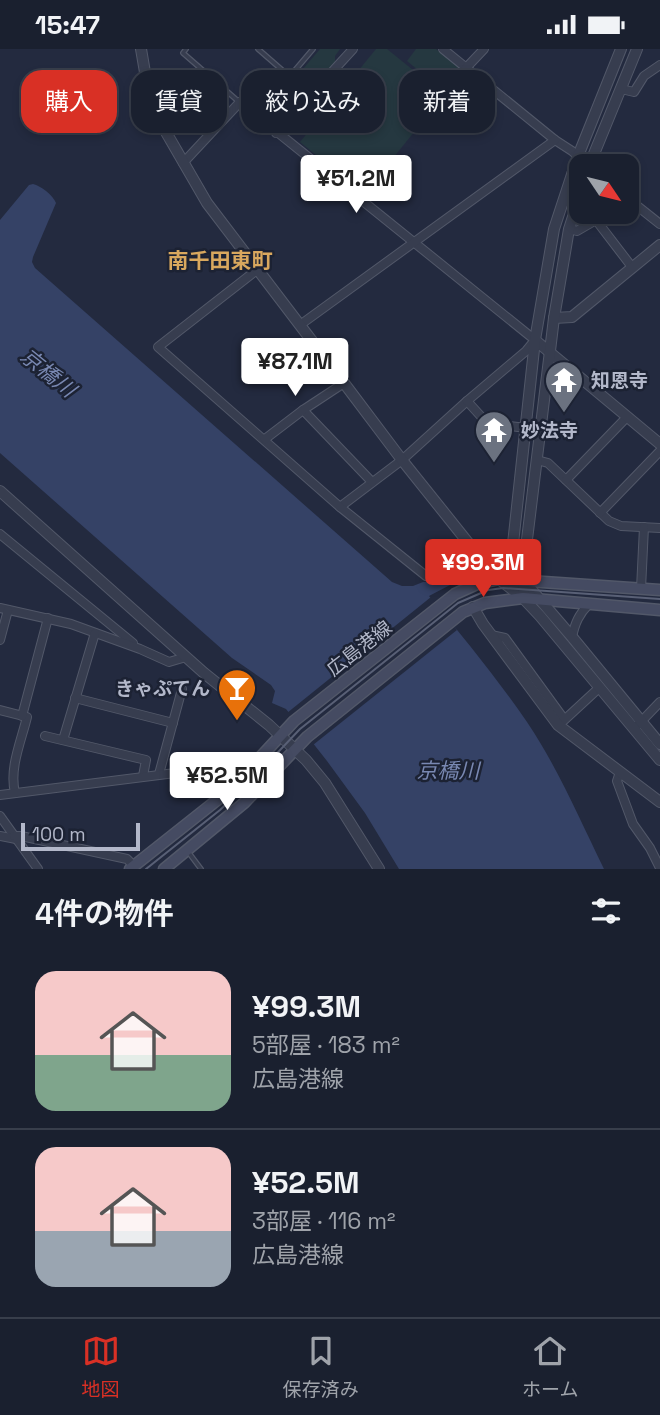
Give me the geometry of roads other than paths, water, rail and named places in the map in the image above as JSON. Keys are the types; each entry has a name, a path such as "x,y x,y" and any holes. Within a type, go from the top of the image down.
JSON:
{"main road":[{"name":"広島港線","path":"132,867 230,789 294,721 467,587 505,579 660,590"},
{"name":"広島港線","path":"164,869 244,803 307,737 450,621 473,607 523,598 660,610"}],"street":[{"path":"141,49 154,106 206,203 470,545 523,598 600,687 660,744"},
{"path":"334,70 353,49"},
{"path":"443,49 575,154"},
{"path":"467,68 484,49"},
{"path":"579,154 621,49"},
{"path":"594,154 638,49"},
{"path":"621,89 634,92 644,76 660,65"},
{"path":"183,163 240,102"},
{"path":"277,133 660,444"},
{"path":"300,325 555,140"},
{"path":"505,579 512,553 535,340 554,229 569,183"},
{"path":"639,207 660,224"},
{"path":"569,229 577,231 596,220 632,267"},
{"path":"523,598 524,556 554,318 571,224"},
{"path":"554,318 572,317 660,245"},
{"path":"258,269 158,347 340,507 426,576 470,545"},
{"path":"340,507 402,460 526,351 535,340"},
{"path":"264,439 344,383"},
{"path":"467,401 487,423 526,428"},
{"path":"303,410 372,482"},
{"path":"566,480 627,417"},
{"path":"600,513 660,451"},
{"path":"537,460 548,463 610,521 621,526 660,528"},
{"path":"0,491 204,673 281,734 325,783 379,869"},
{"path":"640,589 644,527"},
{"path":"0,534 139,649"},
{"path":"524,581 572,637 638,725 660,760"},
{"path":"572,637 580,613 589,604"},
{"path":"473,607 491,635 561,722 660,802"},
{"path":"0,640 4,609 71,624 169,662 186,657"},
{"path":"22,716 48,618"},
{"path":"63,740 95,633"},
{"path":"561,722 600,687"},
{"path":"159,774 182,688"},
{"path":"75,698 173,723"},
{"path":"638,725 660,702"},
{"path":"0,709 27,717 13,771 15,793"},
{"path":"45,736 146,759 143,776"},
{"path":"0,795 207,769 216,774 230,789"},
{"path":"620,772 617,781 633,824 660,868"},
{"path":"0,816 38,869"},
{"path":"0,836 21,836 127,859 132,867"}],"lane":[{"path":"186,49 183,53 240,102"},
{"path":"258,49 282,70"},
{"path":"294,70 313,49"},
{"path":"187,851 201,869"}],"water":[{"name":"京橋川","path":"33,184 46,191 56,203 33,257 35,268 392,582 413,586 431,582 459,560 471,574 429,596 527,722 559,776 604,869 399,869 365,813 327,761 286,709 272,703 275,691 271,685 232,658 0,453 0,220 29,185"}],"tram line":[{"path":"146,869 220,810 300,729 458,603 488,590 503,588 660,599"}],"place":[{"name":"知恩寺","path":"564,414"},
{"name":"妙法寺","path":"494,464"},
{"name":"きゃぷてん","path":"237,722"}],"district":[{"name":"南千田東町","path":"220,261"}]}
